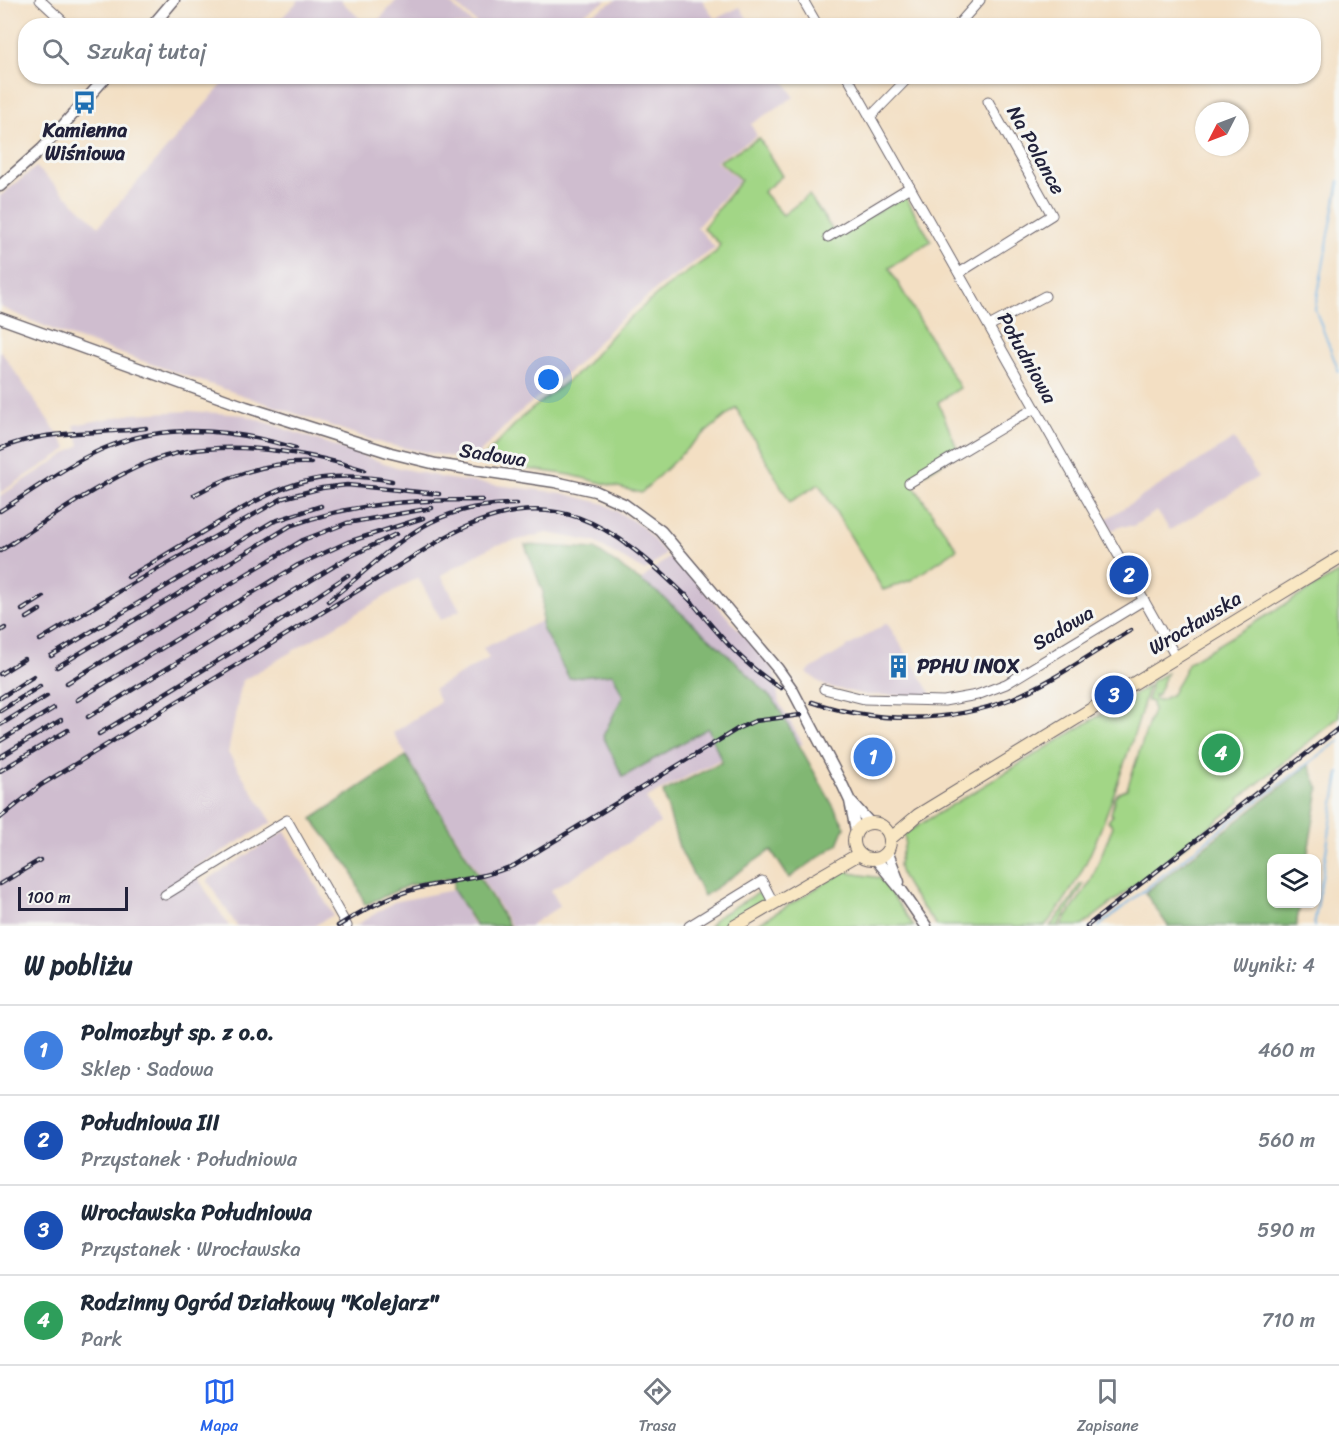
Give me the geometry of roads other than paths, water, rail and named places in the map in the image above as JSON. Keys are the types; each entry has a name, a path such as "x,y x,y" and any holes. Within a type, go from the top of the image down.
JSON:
{"main road":[{"name":"Wrocławska","path":"883,827 918,814 1160,667 1175,655 1190,649 1339,558"},
{"name":"Wrocławska","path":"889,845 918,814"},
{"path":"870,822 883,827 889,845 876,859 856,849 856,831 870,822"},
{"path":"735,926 816,877 856,849"}],"street":[{"path":"40,0 59,18"},
{"path":"159,18 174,0"},
{"path":"803,0 813,18"},
{"path":"964,18 980,0"},
{"path":"0,186 51,140 100,84"},
{"name":"Południowa","path":"851,84 1175,655"},
{"path":"870,117 902,84"},
{"name":"Na Polance","path":"959,273 1052,215 988,101"},
{"path":"828,237 910,187"},
{"path":"989,326 1045,296"},
{"name":"Sadowa","path":"0,318 236,403 370,447 436,464 555,482 595,491 624,504 661,531 785,679 850,801 870,822"},
{"path":"909,483 1035,408"},
{"name":"Sadowa","path":"824,689 864,699 945,701 977,694 1006,684 1146,604"},
{"name":"Sadowa","path":"850,801 856,831"},
{"path":"165,895 287,820 347,926"},
{"path":"889,845 903,891"},
{"path":"876,859 903,891 926,926"},
{"path":"689,926 762,881 773,902"}],"waterway":[{"path":"1339,181 1315,309 1339,372"},
{"path":"1099,926 1254,803 1339,741"},
{"path":"1314,926 1339,773"}],"railway":[{"path":"0,449 18,442 54,435 146,428"},
{"path":"0,511 82,459 132,438 179,431 202,431 249,437 295,448"},
{"path":"0,551 111,481 149,462 174,454 201,449 257,449 312,457 364,470"},
{"path":"194,495 222,481 250,471 280,464 311,463"},
{"path":"128,577 234,513 276,491 318,479 340,476 392,481"},
{"path":"40,640 133,583 283,498 322,488 347,485 439,494"},
{"path":"57,667 290,526 361,507 409,502 482,500"},
{"path":"328,601 392,548 433,521 457,512 485,506 517,504"},
{"path":"51,656 272,522 321,506"},
{"path":"67,683 303,540 347,523 432,508"},
{"path":"0,818 41,785 442,539 481,521 517,512 549,511 579,518 607,531 635,550 692,602"},
{"path":"77,700 298,565 348,542 423,518"},
{"path":"88,717 349,557 396,534"},
{"path":"99,734 258,636 348,575"},
{"path":"686,595 741,657 781,688"},
{"path":"22,610 43,597"},
{"path":"27,618 40,610"},
{"path":"0,631 5,628"},
{"path":"812,702 836,709 886,717 912,718 962,713 987,707 1027,692 1131,630"},
{"path":"0,674 24,659"},
{"path":"0,698 34,676"},
{"path":"0,711 40,686"},
{"path":"0,725 47,696"},
{"path":"0,741 54,708"},
{"path":"338,926 372,906 408,891 487,874 515,865 739,728 755,721 801,715"},
{"path":"0,757 61,720"},
{"path":"1087,926 1339,728"},
{"path":"0,771 68,730"},
{"path":"0,884 40,860"}],"place":[{"name":"Kamienna Wiśniowa","path":"85,102"},
{"name":"Południowa III","path":"1129,575"},
{"name":"PPHU INOX","path":"899,666"},
{"name":"Wrocławska Południowa","path":"1114,695"},
{"name":"Rodzinny Ogród Działkowy \"Kolejarz\"","path":"1221,753"},
{"name":"Polmozbyt sp. z o.o.","path":"873,757"}]}
